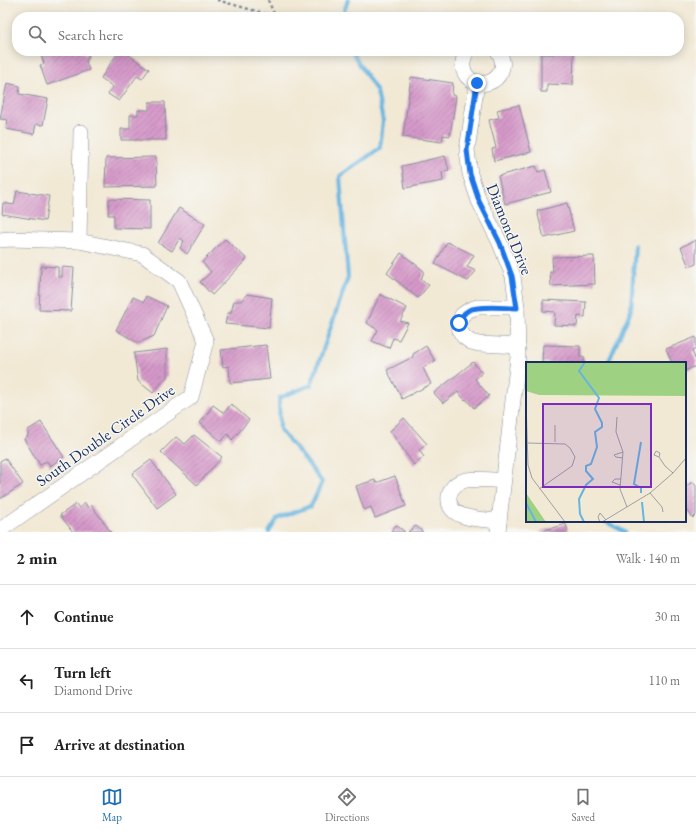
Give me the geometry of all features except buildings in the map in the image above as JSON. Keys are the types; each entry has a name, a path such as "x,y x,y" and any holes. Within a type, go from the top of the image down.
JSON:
{"street":[{"path":"464,56 462,63 466,75 471,80 484,84 495,79 500,74 503,62 501,56"},
{"name":"Diamond Drive","path":"477,83 467,150 470,174 479,201 500,243 512,276 517,308 518,357 499,526"},
{"path":"79,241 81,132"},
{"name":"South Double Circle Drive","path":"0,240 79,241 142,254 179,281 206,341 191,397 0,530"},
{"path":"517,308 477,308 469,310 462,315 459,323 460,331 464,337 471,342 479,344 518,346"},
{"path":"499,526 463,517 451,508 449,499 450,490 456,484 464,480 503,480"}],"path":[{"path":"217,0 259,12"},
{"path":"268,0 274,12"}],"waterway":[{"path":"344,12 348,0"},
{"path":"269,532 278,518 311,506 322,482 280,430 279,398 311,385 348,277 340,176 380,148 383,121 377,92 354,56"},
{"path":"608,362 631,310 635,245"},
{"path":"606,522 625,532"}],"route":[{"path":"459,323 462,315 469,310 477,308 517,308 512,276 500,243 479,201 470,174 467,150 477,83"}]}
